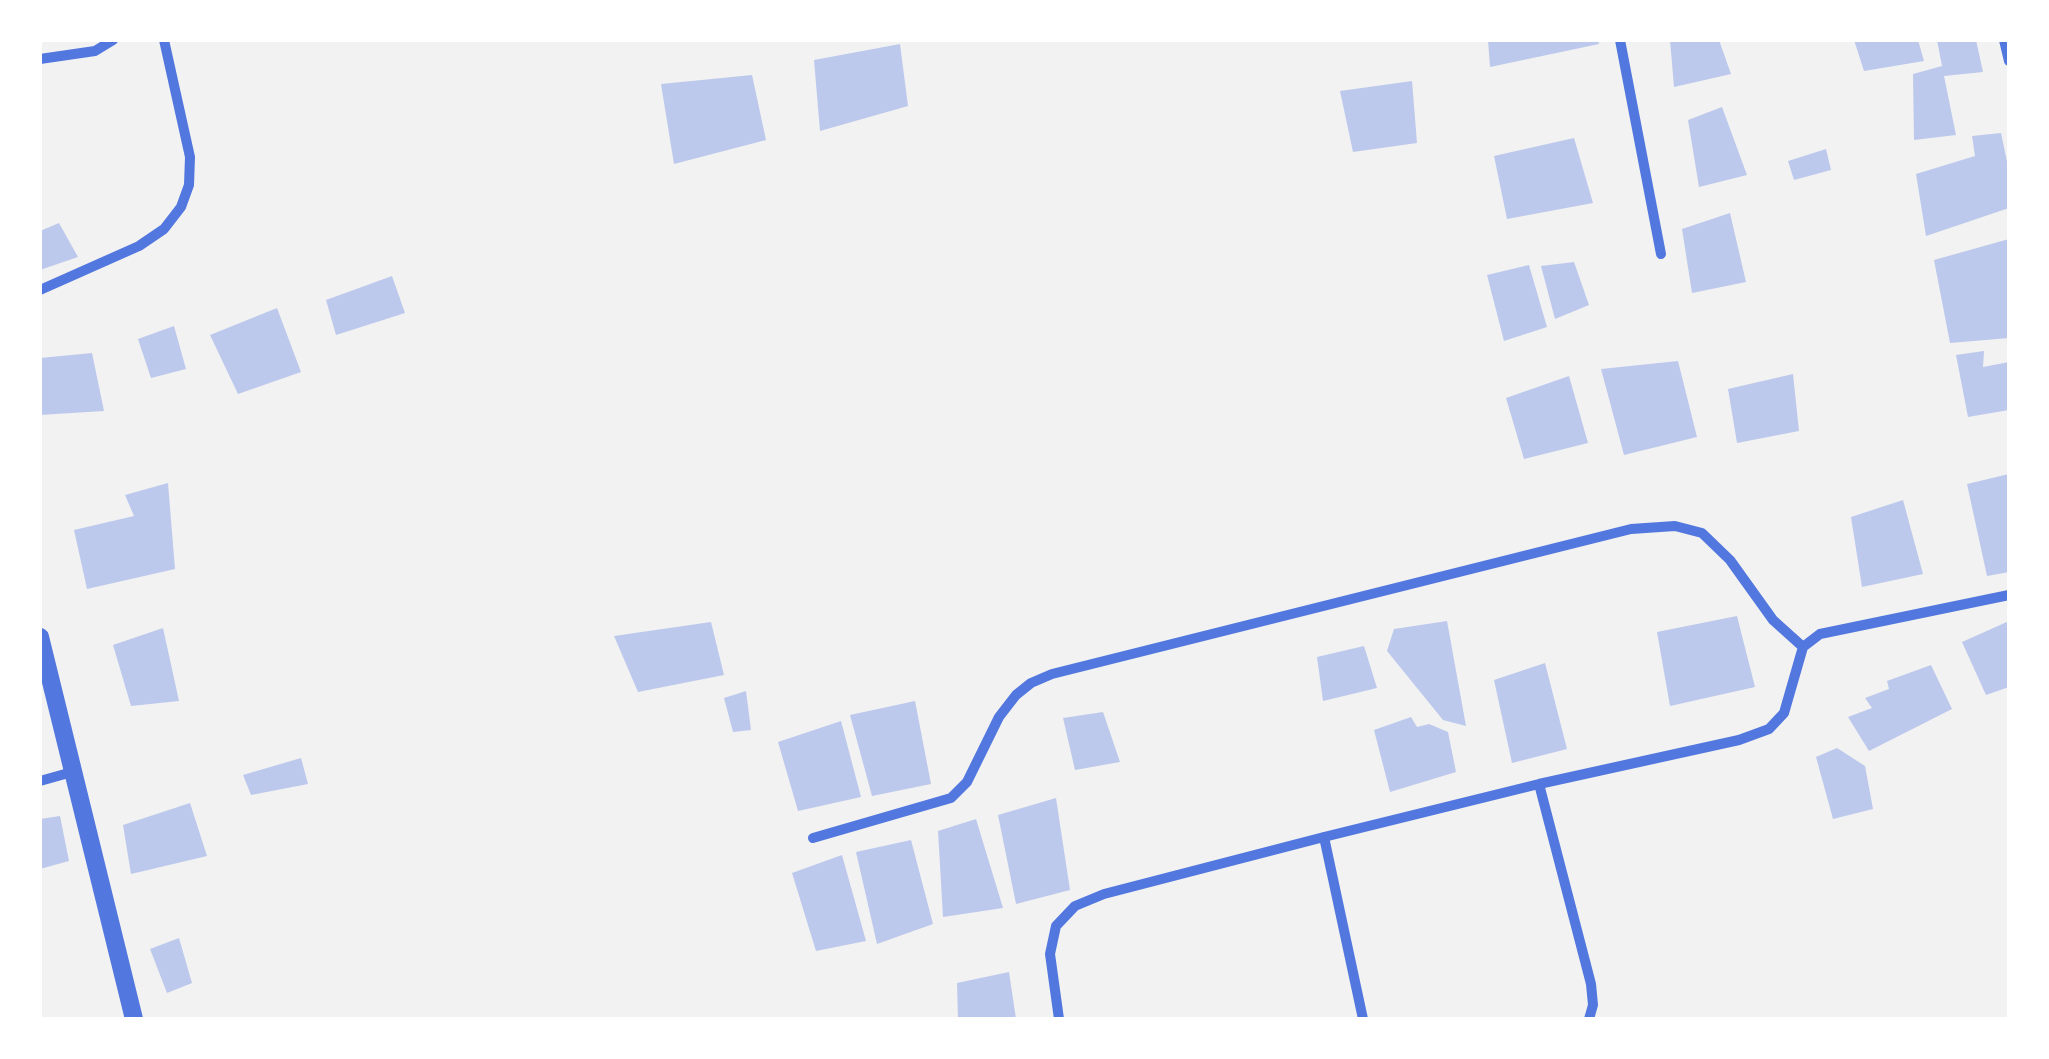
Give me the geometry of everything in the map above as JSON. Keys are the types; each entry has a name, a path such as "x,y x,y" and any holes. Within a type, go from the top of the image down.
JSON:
{"street":[{"path":"40,60 95,51 113,40"},
{"path":"40,290 139,246 164,228 181,208 189,185 190,157 164,40"},
{"path":"1620,40 1660,254"},
{"path":"2004,40 2009,61"},
{"path":"813,838 951,798 967,782 999,716 1016,695 1030,683 1052,674 1631,530 1675,526 1702,534 1730,560 1774,620 1803,647"},
{"path":"1058,1019 1050,954 1056,926 1075,906 1104,894 1324,837 1740,740 1769,729 1784,713 1803,647 1820,634 2009,596"},
{"path":"40,637 134,1019"},
{"path":"40,780 72,772"},
{"path":"1540,784 1590,984 1593,1004 1589,1019"},
{"path":"1324,837 1363,1019"}],"building":[{"path":"1488,40 1598,40 1599,44 1490,67"},
{"path":"1670,40 1719,40 1731,74 1674,87"},
{"path":"1854,40 1918,40 1924,61 1864,71"},
{"path":"1937,40 1976,40 1983,72 1944,76 1956,135 1914,140 1913,74 1942,66"},
{"path":"900,44 908,106 820,131 814,60"},
{"path":"752,75 766,140 674,164 661,84"},
{"path":"1412,81 1417,143 1353,152 1340,91"},
{"path":"1722,107 1747,175 1699,187 1688,120"},
{"path":"2001,133 2009,171 2009,208 1926,236 1916,174 1975,156 1972,136"},
{"path":"1574,138 1593,203 1507,219 1494,156"},
{"path":"1826,149 1831,170 1794,180 1788,161"},
{"path":"1730,213 1746,282 1692,293 1682,229"},
{"path":"59,223 78,257 40,270 40,231"},
{"path":"2009,239 2009,338 1950,343 1934,260"},
{"path":"1574,262 1589,305 1555,319 1541,266"},
{"path":"1529,265 1547,327 1504,341 1487,275"},
{"path":"392,276 405,313 336,335 326,300"},
{"path":"277,308 301,372 238,394 210,335"},
{"path":"174,326 186,369 151,378 138,339"},
{"path":"1984,351 1983,367 2009,362 2009,410 1968,417 1956,355"},
{"path":"92,353 104,411 40,415 40,358"},
{"path":"1678,361 1697,437 1624,455 1601,369"},
{"path":"1793,374 1799,431 1737,443 1728,389"},
{"path":"1569,376 1588,443 1524,459 1506,398"},
{"path":"2009,474 2009,572 1987,576 1967,484"},
{"path":"168,483 175,569 87,589 74,530 134,516 125,495"},
{"path":"1903,500 1923,574 1862,587 1851,517"},
{"path":"1737,616 1755,687 1670,706 1657,632"},
{"path":"1447,621 1466,726 1443,720 1387,651 1394,629"},
{"path":"2009,621 2009,687 1986,695 1962,642"},
{"path":"711,622 724,675 638,692 614,636"},
{"path":"163,628 179,701 131,706 113,645"},
{"path":"1364,646 1377,688 1323,701 1317,657"},
{"path":"1545,663 1567,749 1512,763 1494,680"},
{"path":"1931,665 1952,709 1869,751 1848,717 1872,708 1865,698 1889,689 1887,681"},
{"path":"746,691 751,730 733,732 724,698"},
{"path":"915,701 931,784 872,796 850,715"},
{"path":"1103,712 1120,762 1075,770 1063,718"},
{"path":"1411,717 1417,727 1429,724 1448,732 1456,772 1390,792 1374,730"},
{"path":"841,721 861,797 798,811 778,742"},
{"path":"1837,748 1865,766 1873,809 1833,819 1816,757"},
{"path":"301,758 308,784 251,795 243,775"},
{"path":"1056,798 1070,890 1016,904 998,815"},
{"path":"190,803 207,856 131,874 123,825"},
{"path":"60,816 69,861 40,869 40,819"},
{"path":"976,819 1003,908 943,917 938,831"},
{"path":"911,840 933,924 877,944 856,852"},
{"path":"842,855 866,941 816,951 792,873"},
{"path":"179,938 192,983 167,993 150,949"},
{"path":"1009,972 1016,1019 958,1019 957,983"}]}
